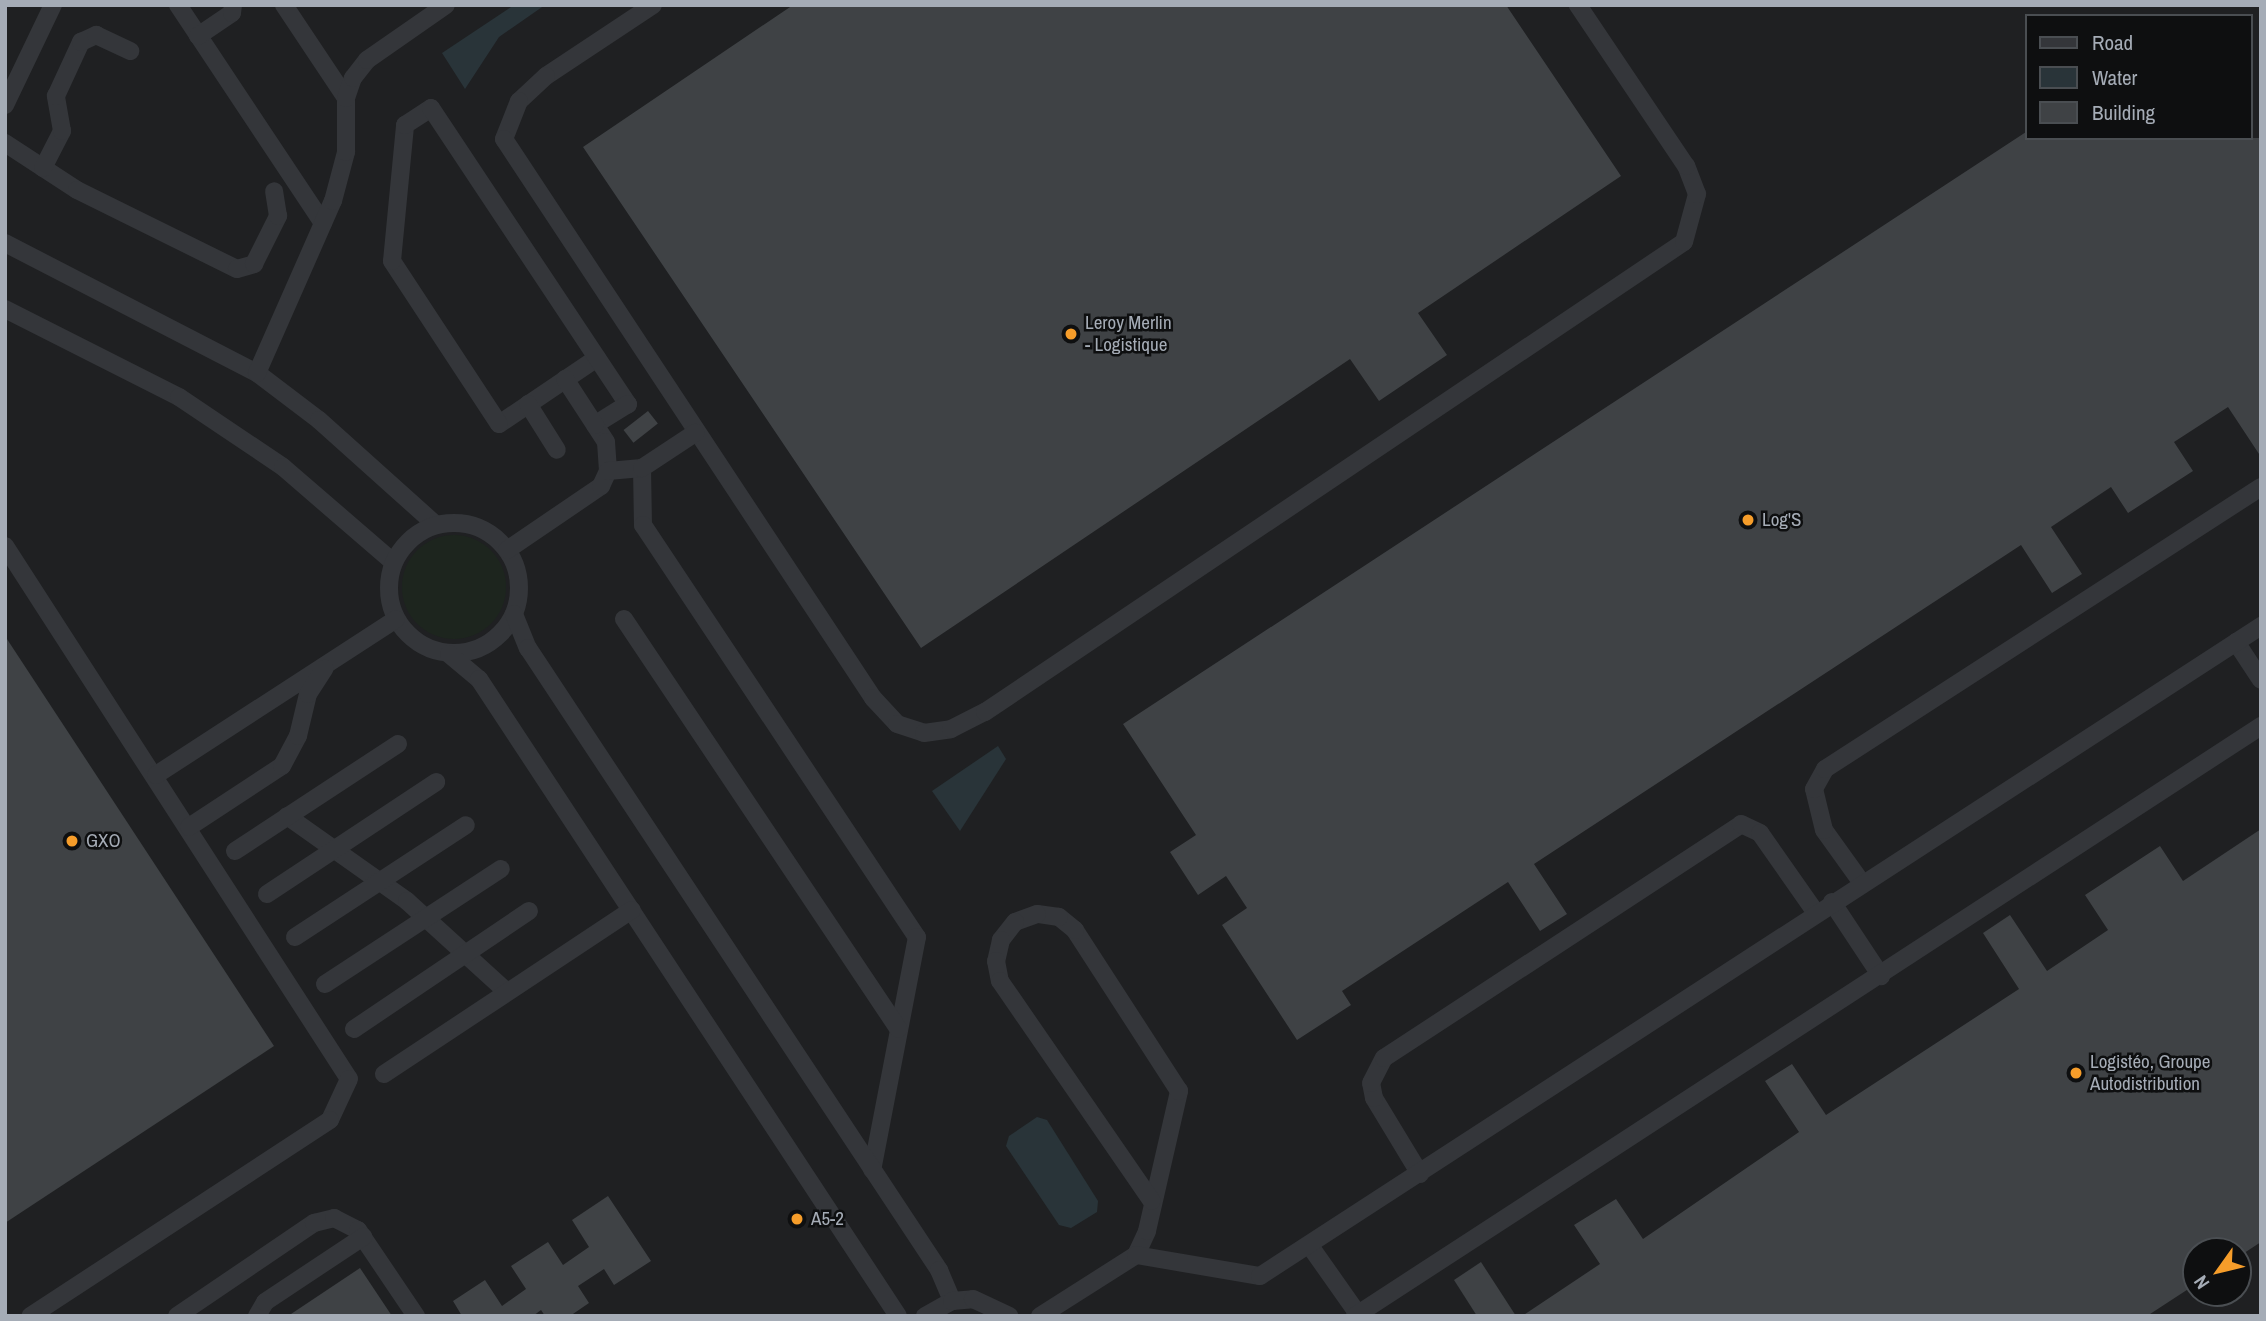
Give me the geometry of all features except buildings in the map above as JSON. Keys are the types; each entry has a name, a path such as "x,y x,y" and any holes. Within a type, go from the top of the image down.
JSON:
{"street":[{"path":"5,104 54,5"},
{"path":"178,5 323,223"},
{"path":"198,36 232,13 233,5"},
{"path":"284,5 345,98"},
{"path":"257,373 323,223 345,152 345,98 367,60 446,5"},
{"path":"653,5 546,76 519,101 504,139 695,433 873,698 897,724 924,733 974,718 1684,242 1697,194 1686,166 1578,5"},
{"path":"43,168 62,131 56,96 82,42 96,35 131,51"},
{"path":"595,425 628,404 431,108 422,114 401,136 392,261 499,424 597,358"},
{"path":"5,143 43,168 237,269 254,264 278,216 274,191"},
{"path":"5,243 257,373 319,420 436,524"},
{"path":"5,309 179,397 283,467 393,562"},
{"path":"507,550 601,486 608,471 606,442 565,379"},
{"path":"528,404 557,450"},
{"path":"608,471 642,468 695,433"},
{"path":"642,468 643,524 917,937 872,1170"},
{"path":"1862,883 1824,830 1814,789 1825,769 2261,487"},
{"path":"898,1316 479,679 449,654 418,643 396,619 388,591 393,562 403,545 436,524 475,526 507,550 519,581 514,614 528,648 939,1270 951,1301"},
{"path":"5,546 156,775 349,1079 343,1098 330,1120 30,1316"},
{"path":"449,654 488,645 514,614"},
{"path":"156,775 396,619"},
{"path":"624,619 898,1030"},
{"path":"1136,1255 1260,1276 1420,1174 1832,902 2261,626"},
{"path":"2236,642 2261,680"},
{"path":"189,827 282,766 298,736 308,694 327,663"},
{"path":"1310,1245 1357,1315 2261,726"},
{"path":"235,852 398,744"},
{"path":"267,894 436,782"},
{"path":"287,816 380,881 425,917 507,992"},
{"path":"1420,1174 1374,1098 1371,1083 1384,1058 1741,824 1760,833 1816,913"},
{"path":"295,937 466,825"},
{"path":"325,984 501,869"},
{"path":"1832,902 1881,975"},
{"path":"384,1074 632,909"},
{"path":"354,1029 529,912"},
{"path":"1040,1316 1136,1255 1152,1201 1179,1091 1075,930 1059,917 1037,914 1015,922 998,951 1000,981 1152,1201"},
{"path":"177,1316 314,1223 347,1220 363,1237 416,1316"},
{"path":"257,1316 265,1302 363,1237"},
{"path":"925,1316 951,1301 973,1300 1009,1316"}],"shaded area":[{"path":"5,5 2261,5 2261,1316 5,1316"},
{"path":"454,535 474,539 491,550 502,567 506,587 502,607 491,624 474,635 454,639 434,635 417,624 406,607 402,587 406,567 417,550 434,539"}],"water":[{"path":"514,5 545,5 499,37 465,89 442,53"},
{"path":"998,746 1006,759 960,831 932,791"},
{"path":"1037,1117 1047,1120 1098,1201 1097,1212 1071,1228 1059,1225 1006,1146 1009,1136"}],"place":[{"name":"Leroy Merlin - Logistique","path":"1071,334"},
{"name":"Log'S","path":"1748,520"},
{"name":"GXO","path":"72,841"},
{"name":"Logistéo, Groupe Autodistribution","path":"2076,1073"},
{"name":"A5-2","path":"797,1219"}]}
